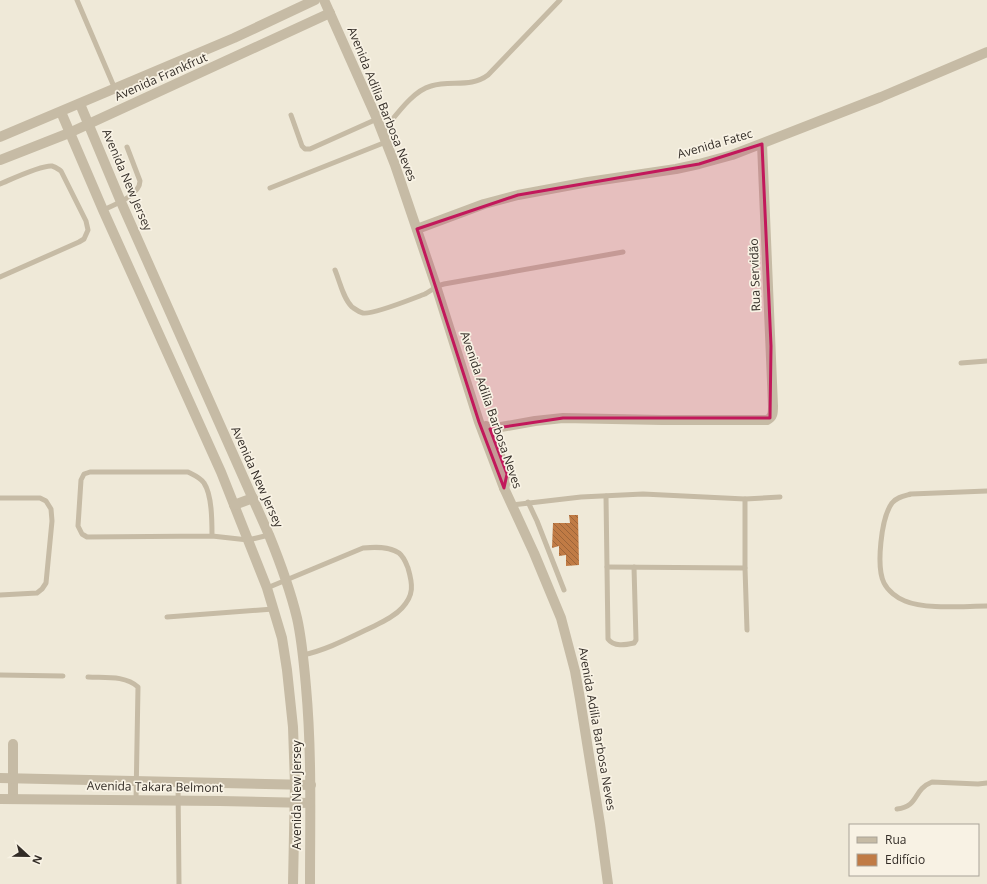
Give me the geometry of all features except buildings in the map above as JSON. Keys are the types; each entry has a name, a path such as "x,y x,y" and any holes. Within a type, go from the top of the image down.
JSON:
{"street":[{"name":"Avenida Frankfrut","path":"0,137 234,38 316,0"},
{"name":"Avenida Adilia Barbosa Neves","path":"324,0 384,137 417,229 479,422 511,505 534,553 558,611 568,644 580,699 608,884"},
{"name":"Avenida Frankfrut","path":"0,160 89,124 330,13"},
{"path":"234,38 241,55"},
{"name":"Avenida Fatec","path":"417,229 484,204 518,195 699,164 762,144 881,97 987,52"},
{"name":"Avenida New Jersey","path":"80,104 121,202 253,498 286,579 297,619 305,667 309,712 311,785 310,884"},
{"name":"Avenida New Jersey","path":"61,112 103,210 221,472 267,588 282,638 293,727 293,884"},
{"name":"Rua Servidão","path":"490,429 534,421 563,418 766,420 773,415 762,144"},
{"path":"479,422 490,429 507,474 504,488"},
{"path":"221,472 238,465"},
{"path":"234,505 253,498"},
{"path":"287,670 305,667"},
{"path":"13,744 13,799"},
{"name":"Avenida Takara Belmont","path":"0,778 311,785"},
{"name":"Avenida Takara Belmont","path":"0,799 178,800 310,803"}],"lane":[{"path":"77,0 116,89"},
{"path":"270,188 384,137 416,94 425,88 437,84 461,84 476,82 488,75 560,0"},
{"path":"291,115 302,146 305,149 310,149 377,119"},
{"path":"103,210 121,202 140,185 140,181 127,147"},
{"path":"0,184 40,168 52,166 57,168 61,171 86,222 88,230 84,239 79,242 0,277"},
{"path":"336,270 346,298 352,306 364,313 374,312 426,293 436,286 623,252"},
{"path":"961,363 987,362"},
{"path":"212,536 212,510 204,482 188,472 90,472 84,474 81,480 78,526 82,534 87,537 212,536 248,540 269,535"},
{"path":"987,491 911,494 900,497 892,503 885,519 881,540 880,558 881,573 884,584 892,594 904,601 923,605 987,606"},
{"path":"511,505 581,497 643,494 745,499 780,497"},
{"path":"606,496 608,639 610,643 617,645 634,643 636,640 634,567"},
{"path":"0,498 40,498 46,502 51,509 52,520 46,583 42,590 37,593 0,595"},
{"path":"745,499 747,630"},
{"path":"528,502 564,590"},
{"path":"267,588 355,551 373,547 389,549 399,553 407,564 412,580 412,590 406,603 389,618 336,645 303,655"},
{"path":"606,567 745,568"},
{"path":"167,617 273,609"},
{"path":"0,675 63,676"},
{"path":"88,677 126,679 132,681 138,687 136,800"},
{"path":"897,809 908,807 912,804 920,790 926,784 932,782 987,783"},
{"path":"178,783 179,884"}],"highlighted area":[{"path":"762,144 771,346 770,418 563,418 490,429 507,474 504,488 479,422 417,229 518,195 699,164"}]}
